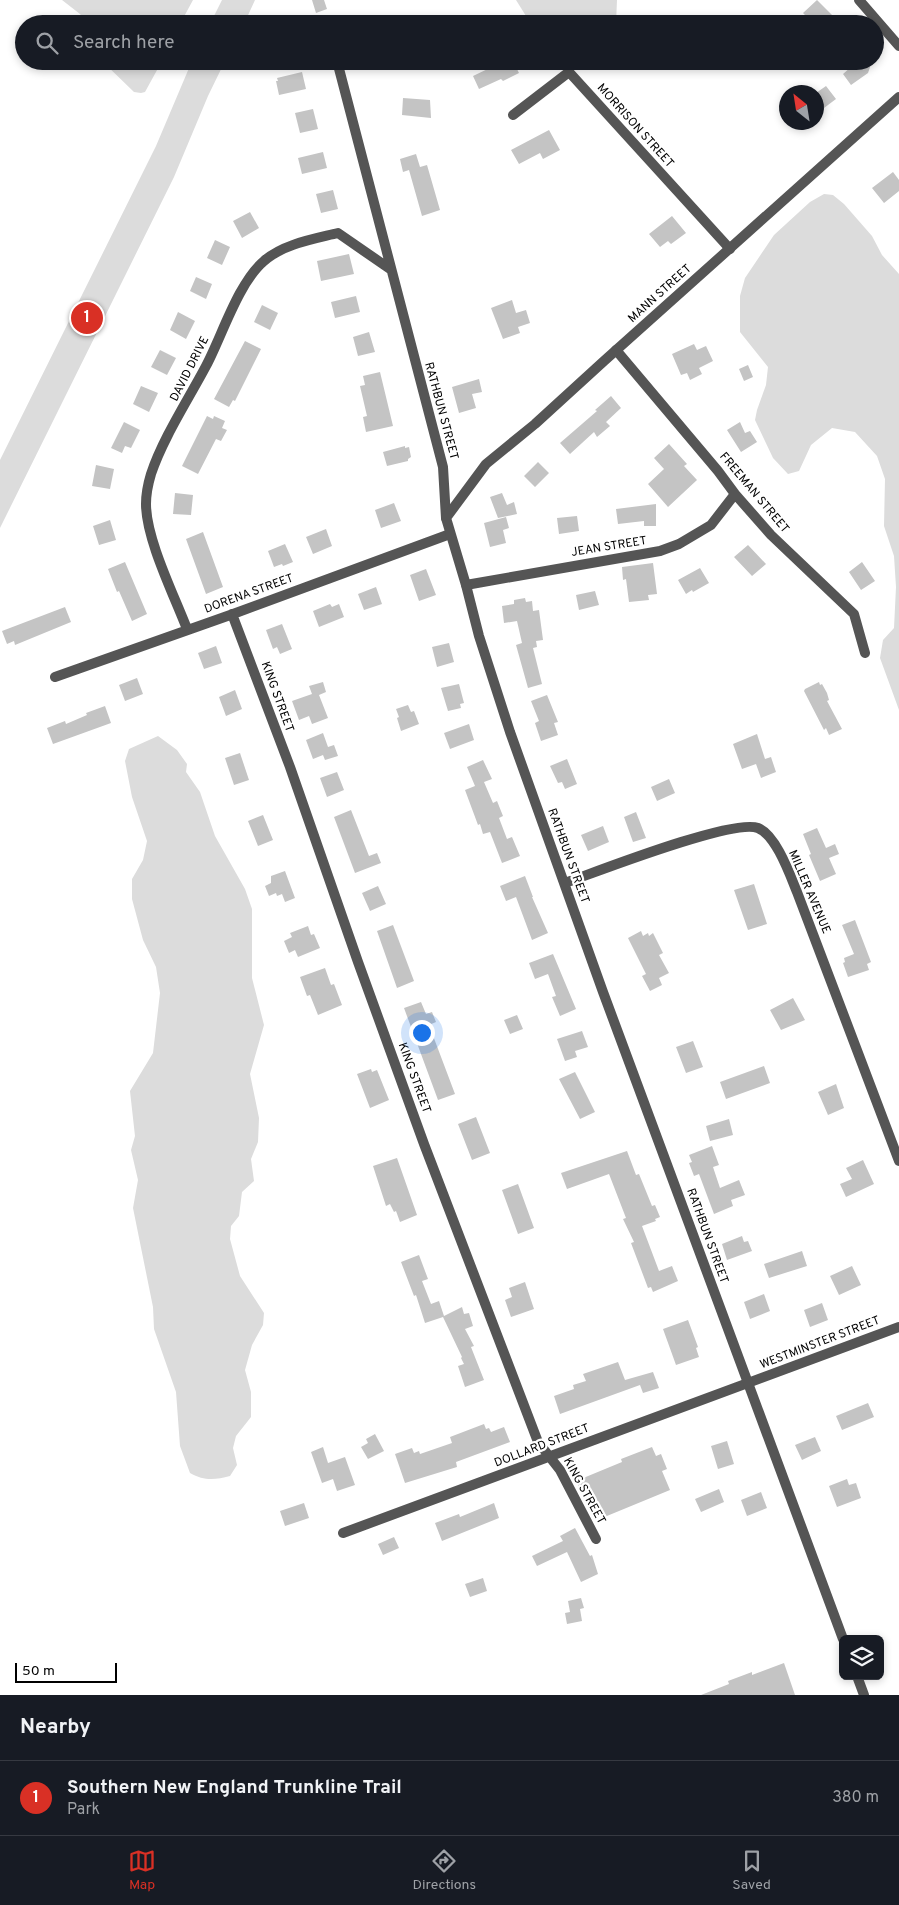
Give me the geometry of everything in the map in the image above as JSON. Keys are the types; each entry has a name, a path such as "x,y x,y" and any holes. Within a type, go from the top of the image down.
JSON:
{"street":[{"path":"860,0 873,15"},
{"path":"884,28 899,46"},
{"name":"RATHBUN STREET","path":"339,70 443,466 446,518 479,636 510,732 842,1635"},
{"name":"MORRISON STREET","path":"513,115 569,72 730,249"},
{"name":"MANN STREET","path":"446,518 486,464 535,424 899,97"},
{"name":"DAVID DRIVE","path":"187,629 148,527 146,491 160,452 207,365 252,274 264,260 288,247 338,233 390,269"},
{"name":"FREEMAN STREET","path":"616,350 771,535 854,614 865,653"},
{"name":"JEAN STREET","path":"466,585 660,552 679,544 711,525 736,494"},
{"name":"DORENA STREET","path":"56,677 450,534"},
{"name":"KING STREET","path":"232,614 290,767 358,962 538,1442 560,1470 596,1539"},
{"name":"MILLER AVENUE","path":"565,883 670,846 737,828 750,826 760,828 768,836 784,861 797,892 899,1161"},
{"name":"WESTMINSTER STREET","path":"750,1384 814,1357 899,1327"},
{"name":"DOLLARD STREET","path":"344,1533 750,1384"},
{"path":"858,1680 864,1695"}],"shaded area":[{"path":"62,0 193,0 185,15 80,14"},
{"path":"222,0 255,0 248,15 214,15"},
{"path":"516,0 617,0 616,15 525,15"},
{"path":"111,70 157,70 145,92 134,92"},
{"path":"188,70 221,70 174,177 0,528 0,460 156,146"},
{"path":"824,194 833,195 844,204 872,236 882,255 899,274 899,710 880,658 883,640 894,628 896,587 894,556 884,526 885,479 877,456 855,432 832,428 811,445 799,471 788,474 773,458 755,420 766,385 768,367 740,332 740,296 745,278 774,235 810,202"},
{"path":"158,736 177,750 187,764 186,772 200,792 215,836 245,889 252,909 252,978 264,1025 250,1074 259,1118 258,1142 251,1159 254,1181 242,1192 239,1216 231,1226 230,1239 240,1276 264,1313 263,1325 252,1345 245,1370 251,1392 251,1417 236,1436 233,1448 237,1465 230,1476 214,1479 205,1479 190,1473 180,1446 176,1392 154,1329 153,1307 133,1208 138,1180 131,1150 135,1136 130,1091 153,1053 160,993 156,967 143,940 132,899 132,879 143,860 147,841 132,797 125,761 129,749"}],"building":[{"path":"312,0 324,0 327,9 316,13"},
{"path":"817,0 832,15 805,15 803,13"},
{"path":"486,70 518,70 519,73 479,89 473,76"},
{"path":"848,70 869,70 868,73 851,85 843,74"},
{"path":"302,72 306,89 279,95 277,78"},
{"path":"826,86 836,99 824,108 824,87"},
{"path":"403,98 430,100 431,118 402,115"},
{"path":"313,109 318,129 300,133 295,113"},
{"path":"549,130 560,150 543,159 540,153 519,164 511,150"},
{"path":"323,152 327,168 302,174 298,158"},
{"path":"416,154 420,167 427,165 440,210 422,216 409,170 403,172 400,159"},
{"path":"893,172 899,180 899,191 884,203 872,188"},
{"path":"333,190 338,209 321,213 316,194"},
{"path":"250,212 259,228 242,238 233,221"},
{"path":"672,216 686,233 671,244 668,241 660,247 649,234"},
{"path":"215,240 230,247 222,265 207,258"},
{"path":"349,254 354,274 321,281 317,261"},
{"path":"196,277 212,284 206,299 190,291"},
{"path":"356,296 360,312 335,318 331,302"},
{"path":"512,300 516,313 526,310 530,323 518,327 520,333 503,339 491,308"},
{"path":"262,305 278,313 270,330 254,322"},
{"path":"178,312 195,321 186,339 170,330"},
{"path":"369,332 375,352 358,356 353,337"},
{"path":"245,341 261,349 235,401 233,400 229,407 214,399"},
{"path":"694,344 697,350 706,346 713,361 699,368 702,374 690,380 687,373 681,375 672,354"},
{"path":"160,350 176,358 167,375 151,367"},
{"path":"748,365 753,377 744,381 739,369"},
{"path":"380,372 393,426 366,432 363,417 367,416 360,386 365,385 363,376"},
{"path":"479,379 482,392 472,394 476,408 459,413 452,387"},
{"path":"141,386 158,393 149,412 133,404"},
{"path":"611,396 621,408 606,422 610,426 597,437 594,432 570,454 560,443 597,411 595,410"},
{"path":"207,416 213,419 214,416 225,421 222,428 227,430 221,441 216,439 198,474 182,466"},
{"path":"124,422 140,430 131,448 125,446 122,453 111,448"},
{"path":"740,422 745,433 750,431 757,442 741,452 727,430"},
{"path":"669,444 687,464 684,466 697,480 668,507 648,484 664,469 654,458"},
{"path":"405,446 405,448 409,447 411,457 408,461 387,466 383,452"},
{"path":"538,462 549,473 535,487 524,476"},
{"path":"96,465 114,469 110,489 92,486"},
{"path":"175,493 193,495 191,515 173,514"},
{"path":"502,493 507,505 514,502 517,514 498,518 490,497"},
{"path":"394,503 401,521 381,528 375,510"},
{"path":"656,504 656,526 644,526 644,521 618,524 616,509"},
{"path":"577,516 579,531 559,534 557,518"},
{"path":"506,517 509,528 503,530 506,543 490,547 484,523"},
{"path":"110,520 116,540 99,545 93,526"},
{"path":"326,529 332,546 313,554 306,537"},
{"path":"203,532 223,587 206,594 186,539"},
{"path":"285,544 293,562 274,567 268,551"},
{"path":"748,545 766,564 752,576 734,557"},
{"path":"125,562 147,614 132,621 108,569"},
{"path":"862,562 875,581 861,590 849,572"},
{"path":"653,563 657,594 648,595 649,600 629,602 626,579 623,580 622,567"},
{"path":"700,568 709,583 686,594 678,580"},
{"path":"426,569 436,595 419,601 410,575"},
{"path":"376,587 382,604 364,610 358,594"},
{"path":"595,591 599,605 579,610 576,595"},
{"path":"525,598 526,602 532,601 533,611 539,610 543,640 536,641 537,647 533,648 542,684 528,688 516,645 522,643 517,621 504,623 502,606 514,604 514,600"},
{"path":"330,604 332,607 339,604 344,617 319,627 313,611"},
{"path":"65,607 71,622 15,645 14,641 7,644 2,631"},
{"path":"282,624 292,649 280,654 277,647 273,649 266,630"},
{"path":"449,643 454,662 437,667 432,647"},
{"path":"216,646 222,663 204,669 198,653"},
{"path":"137,678 143,694 125,701 119,685"},
{"path":"323,682 326,692 319,695 328,718 312,724 309,716 299,720 292,701 312,694 309,686"},
{"path":"819,682 827,693 829,700 827,701 842,729 829,735 826,728 824,730 804,691"},
{"path":"459,684 464,703 460,704 461,708 448,711 441,688"},
{"path":"235,690 242,709 226,716 219,697"},
{"path":"547,695 558,722 554,723 558,735 541,741 535,723 539,721 531,701"},
{"path":"408,705 411,712 414,711 419,724 401,731 396,709"},
{"path":"105,706 111,723 53,744 47,728 65,721 66,724 87,715 86,713"},
{"path":"469,724 474,740 450,749 444,733"},
{"path":"323,733 328,747 334,745 338,756 325,760 323,755 313,759 306,740"},
{"path":"757,734 765,759 771,757 776,772 761,778 756,764 742,769 733,744"},
{"path":"240,753 249,780 234,785 225,758"},
{"path":"567,759 577,784 565,789 562,782 558,783 550,766"},
{"path":"483,760 492,779 484,782 493,803 497,801 503,816 499,818 507,839 512,837 520,856 502,863 490,832 483,834 480,824 478,825 465,790 475,786 467,767"},
{"path":"337,772 344,790 327,797 320,778"},
{"path":"669,779 675,793 657,801 651,787"},
{"path":"351,810 369,856 377,853 381,863 355,873 334,817"},
{"path":"636,812 646,838 633,842 624,817"},
{"path":"263,815 273,840 258,846 248,821"},
{"path":"603,826 609,842 588,851 581,835"},
{"path":"817,828 826,848 835,844 839,854 829,858 836,874 820,881 809,855 811,854 803,834"},
{"path":"285,871 295,898 285,902 282,894 277,896 276,893 269,896 265,886 271,883 271,876"},
{"path":"525,876 548,933 532,940 516,897 506,901 500,886"},
{"path":"754,884 767,924 748,930 734,890"},
{"path":"378,886 386,904 370,911 362,893"},
{"path":"855,920 871,962 867,964 869,970 848,977 843,963 845,962 844,958 854,954 842,925"},
{"path":"393,925 414,981 397,988 377,931"},
{"path":"308,926 311,935 314,934 320,948 298,957 295,950 289,953 284,941 292,937 290,933"},
{"path":"641,931 643,936 648,933 649,936 653,933 663,953 659,955 669,973 659,978 662,985 650,991 642,976 646,974 628,938"},
{"path":"553,954 576,1009 560,1016 552,997 556,996 548,974 535,979 529,963"},
{"path":"325,968 331,985 334,984 342,1005 318,1015 310,995 307,996 300,977"},
{"path":"793,998 805,1020 781,1030 770,1010"},
{"path":"421,1002 426,1014 432,1012 436,1022 429,1025 455,1094 438,1100 404,1008"},
{"path":"517,1015 523,1029 510,1034 504,1020"},
{"path":"582,1031 588,1047 575,1051 577,1057 565,1061 557,1039"},
{"path":"693,1041 703,1067 686,1073 676,1047"},
{"path":"764,1066 770,1083 726,1099 720,1082"},
{"path":"371,1069 372,1072 377,1070 389,1100 370,1108 357,1074"},
{"path":"575,1072 595,1112 580,1119 559,1079"},
{"path":"836,1084 844,1108 828,1115 818,1092"},
{"path":"476,1117 490,1153 472,1160 458,1124"},
{"path":"729,1119 733,1135 710,1141 706,1126"},
{"path":"712,1146 719,1165 713,1167 720,1188 739,1180 745,1195 731,1200 733,1206 714,1214 699,1174 694,1176 689,1163 692,1162 689,1155"},
{"path":"627,1151 636,1175 639,1174 652,1206 655,1205 660,1217 655,1219 656,1221 642,1226 659,1271 672,1266 678,1281 653,1292 651,1287 648,1288 631,1243 634,1242 623,1219 626,1218 609,1174 567,1189 561,1173"},
{"path":"397,1158 417,1215 400,1222 396,1211 394,1212 390,1204 386,1206 373,1166"},
{"path":"863,1160 874,1184 846,1197 840,1184 852,1179 846,1168"},
{"path":"518,1184 534,1228 518,1234 502,1190"},
{"path":"742,1236 744,1242 748,1241 752,1251 727,1260 722,1244"},
{"path":"802,1251 807,1266 769,1278 764,1264"},
{"path":"419,1255 428,1279 422,1281 431,1304 439,1301 444,1316 462,1307 464,1314 469,1313 473,1326 465,1329 474,1346 471,1347 484,1380 465,1387 458,1366 464,1364 462,1357 443,1317 425,1323 416,1295 414,1296 401,1262"},
{"path":"852,1266 861,1285 839,1295 830,1276"},
{"path":"525,1282 534,1309 511,1317 505,1300 512,1297 509,1288"},
{"path":"764,1294 770,1311 750,1319 744,1302"},
{"path":"822,1303 828,1320 810,1327 804,1310"},
{"path":"688,1320 698,1347 696,1348 699,1357 676,1365 663,1329"},
{"path":"618,1362 625,1380 653,1372 659,1388 643,1393 640,1385 560,1414 554,1396 574,1389 573,1385 586,1381 583,1374"},
{"path":"868,1403 874,1417 842,1430 836,1416"},
{"path":"484,1424 486,1429 489,1428 491,1432 504,1427 510,1442 456,1462 457,1467 405,1483 395,1454 412,1448 414,1453 419,1451 420,1454 452,1443 450,1437"},
{"path":"375,1434 384,1451 368,1459 361,1447 368,1443 366,1439"},
{"path":"815,1437 821,1451 802,1460 795,1445"},
{"path":"727,1441 734,1464 718,1469 711,1446"},
{"path":"323,1447 328,1463 345,1457 355,1485 337,1491 333,1479 322,1483 311,1452"},
{"path":"652,1447 656,1456 661,1454 667,1469 662,1471 670,1490 602,1518 592,1493 583,1496 576,1481 622,1462 621,1459"},
{"path":"847,1479 849,1485 856,1483 861,1498 837,1507 829,1486"},
{"path":"719,1489 724,1502 701,1512 695,1499"},
{"path":"761,1492 767,1508 747,1516 741,1500"},
{"path":"304,1503 309,1518 285,1526 280,1511"},
{"path":"494,1503 499,1518 442,1541 435,1523 459,1514 460,1517"},
{"path":"575,1528 590,1556 592,1555 598,1574 581,1582 567,1552 537,1566 532,1556 563,1541 560,1536"},
{"path":"394,1537 399,1548 383,1555 378,1544"},
{"path":"483,1578 487,1591 470,1597 465,1584"},
{"path":"581,1598 584,1608 580,1609 582,1621 567,1624 565,1613 570,1612 568,1601"},
{"path":"784,1663 795,1695 701,1695 729,1684 728,1681 752,1672 752,1675"}],"place":[{"name":"Southern New England Trunkline Trail","path":"87,318"}]}
